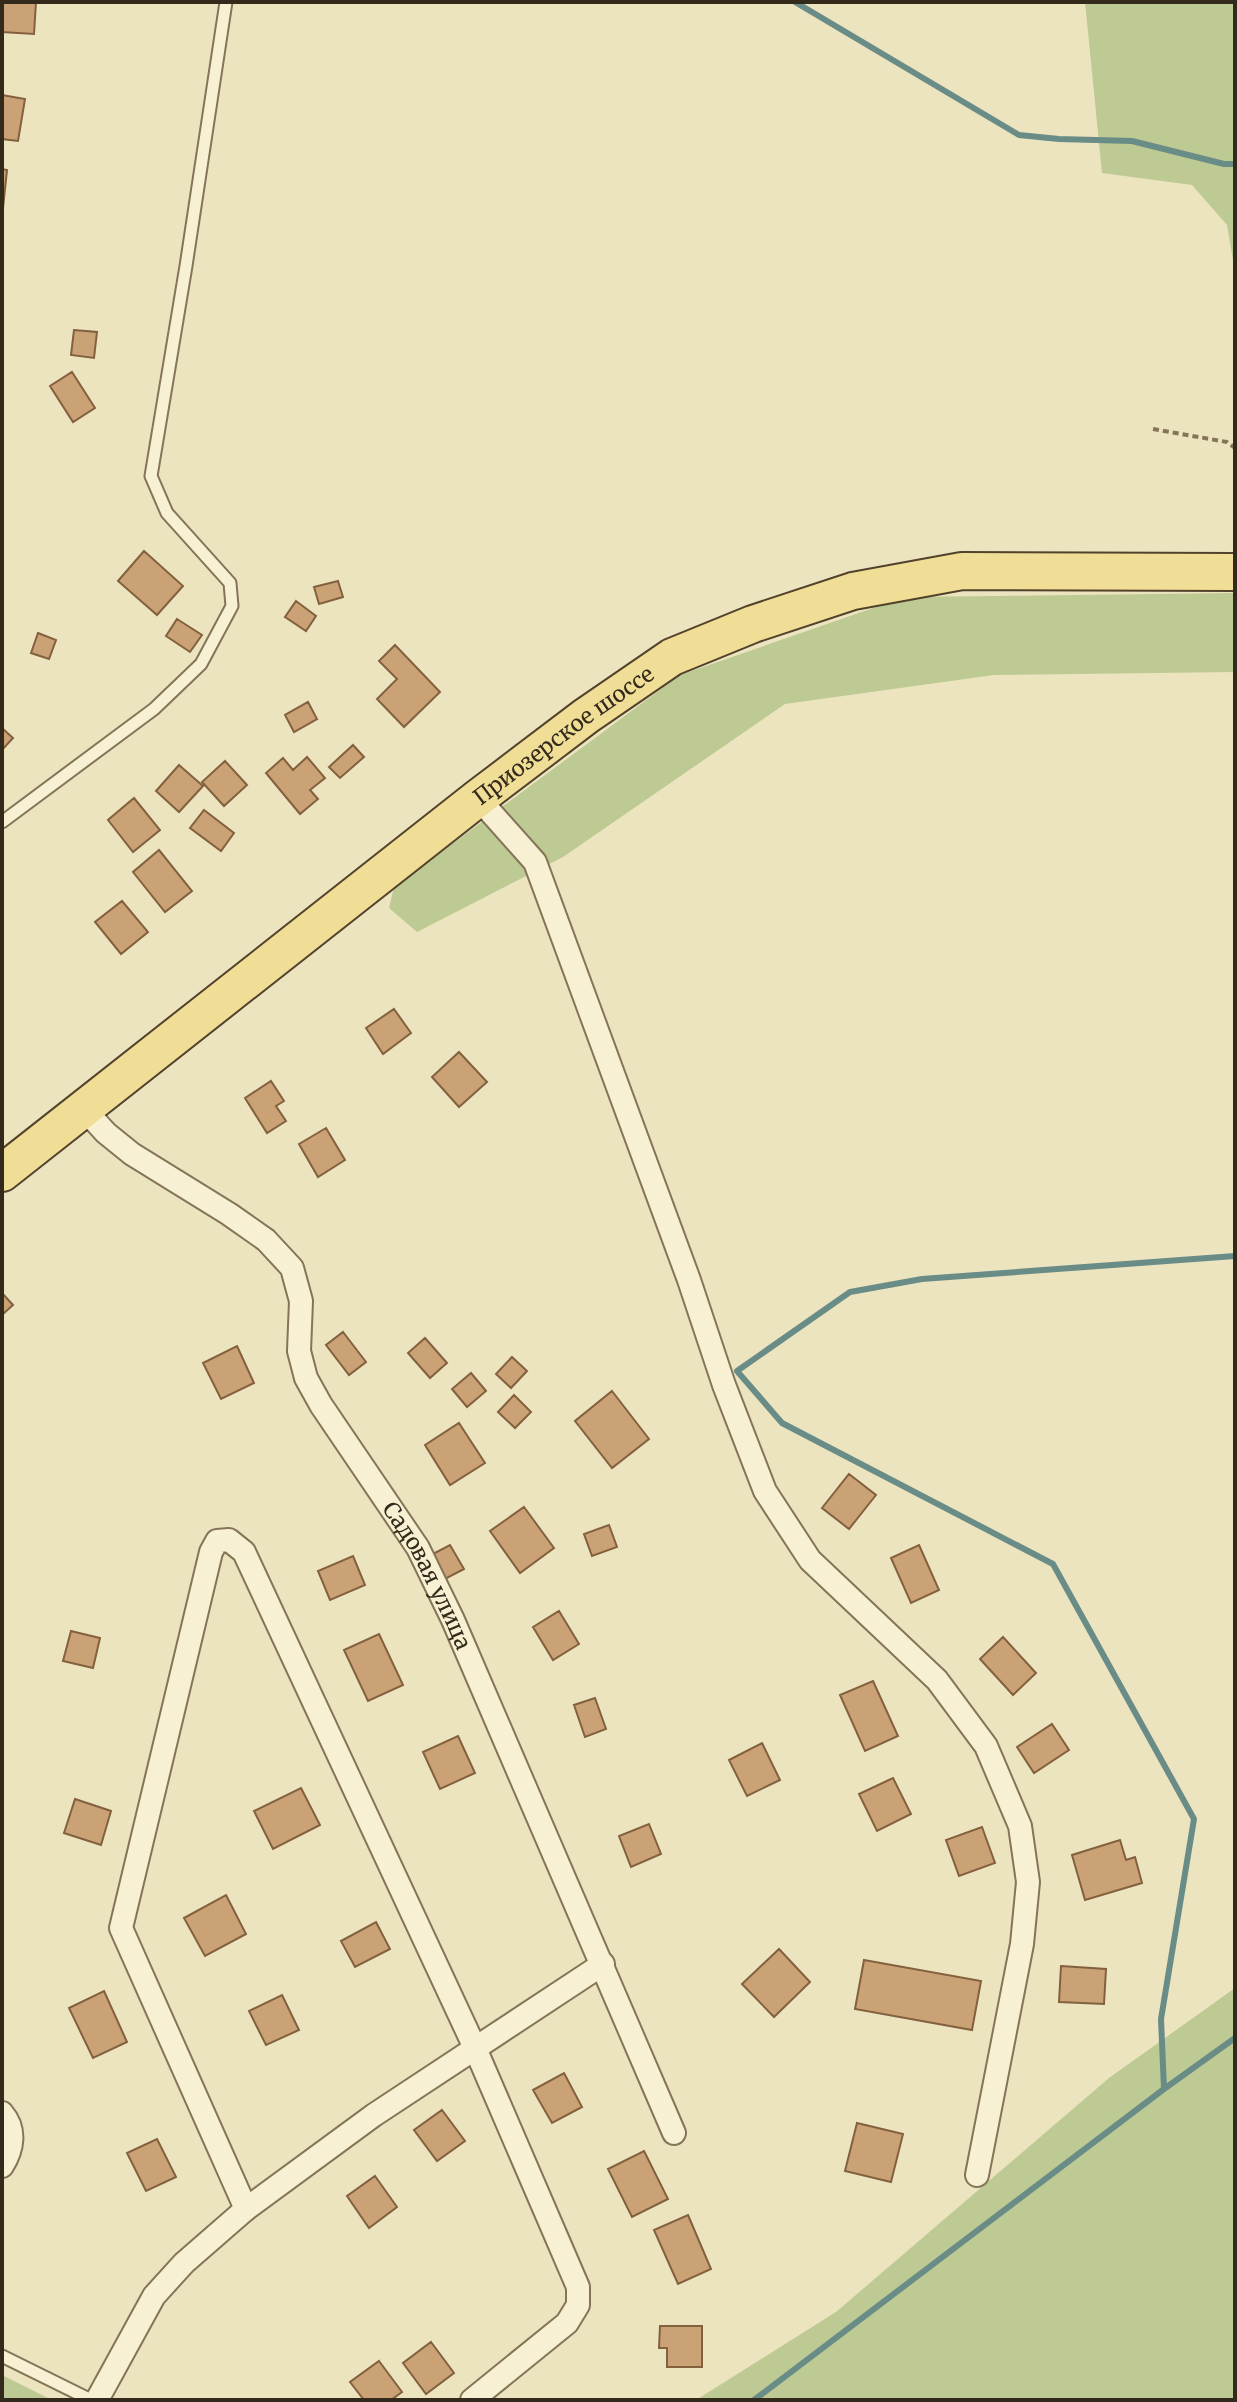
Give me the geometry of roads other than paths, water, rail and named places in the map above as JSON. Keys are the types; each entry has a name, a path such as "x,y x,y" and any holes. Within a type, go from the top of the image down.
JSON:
{"main road":[{"name":"Приозерское шоссе","path":"2,1173 478,798 586,716 672,657 753,624 853,591 962,571 1235,572"}],"street":[{"path":"478,798 535,862 765,1491 810,1560 937,1680 986,1746 1020,1826 1028,1882 1022,1944 977,2175"},
{"name":"Садовая улица","path":"84,1109 106,1133 132,1154 266,1240 292,1268 301,1301 299,1351 306,1378 418,1548 453,1620 674,2133"},
{"path":"246,2209 121,1928 211,1552 217,1541 229,1540 244,1552 475,2048 578,2287 578,2305 567,2323 472,2400"},
{"path":"97,2400 154,2296 184,2263 246,2209 374,2115 603,1964"},
{"path":"2,2113 13,2139 2,2166"}],"lane":[{"path":"2,822 154,709 201,664 232,606 230,583 167,513 151,476 226,2"},
{"path":"2,2356 91,2400"}],"waterway":[{"path":"795,2 1019,135 1132,141 1235,164"},
{"path":"1164,2089 1161,2019 1194,1819 1053,1564 782,1423 737,1371 850,1292 922,1279 1235,1256"},
{"path":"754,2400 1235,2038"}]}
